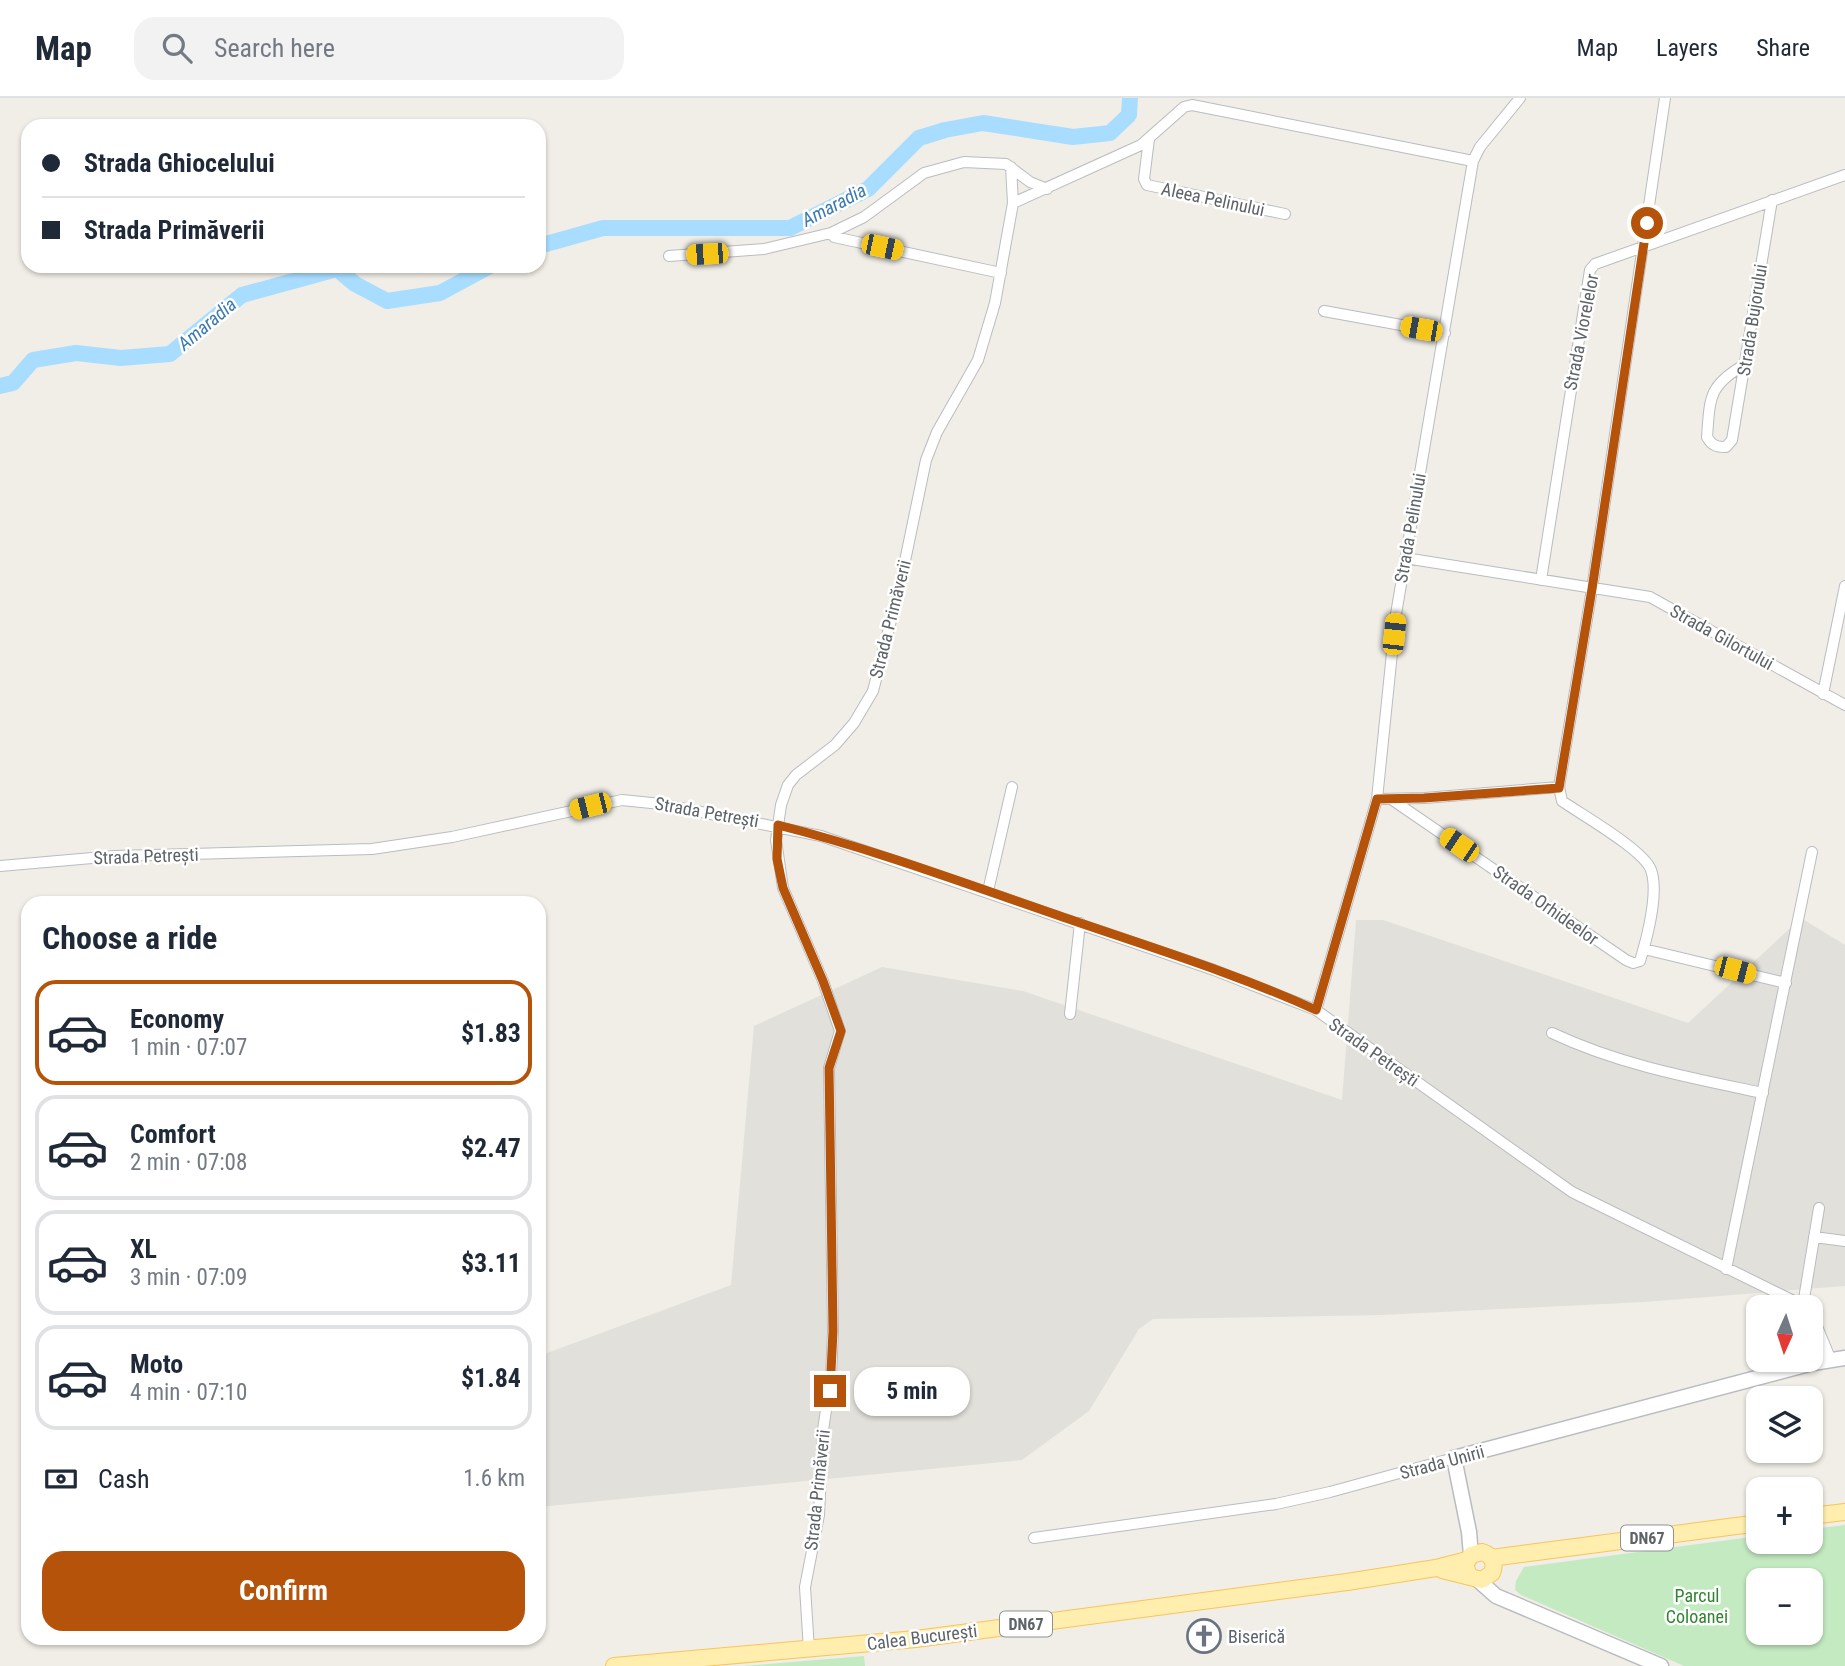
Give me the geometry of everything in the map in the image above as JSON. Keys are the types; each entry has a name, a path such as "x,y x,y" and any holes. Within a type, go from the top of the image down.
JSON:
{"main road":[{"name":"Strada Unirii","path":"1454,1458 1838,1358"},
{"path":"1454,1458 1469,1532 1480,1566 1496,1596 1661,1666"},
{"path":"1823,1515 1845,1513"},
{"name":"Calea București","path":"614,1666 916,1639 1436,1569 1480,1566 1535,1553 1746,1525"}],"street":[{"name":"Strada Pelinului","path":"1316,1010 1377,799 1396,614 1473,161 1480,146 1520,98"},
{"path":"1665,98 1592,589 1559,788 1562,801 1640,854 1651,868 1655,886 1643,949 1786,983"},
{"path":"1013,203 1048,189 1149,139 1184,107 1199,105 1473,161"},
{"name":"Aleea Pelinului","path":"1149,139 1144,179 1147,185 1284,214"},
{"path":"669,256 764,249 831,233 864,218 924,173 964,162 993,161 1011,167 1030,182 1048,189"},
{"name":"Strada Primăverii","path":"809,1650 805,1587 819,1515 822,1430 830,1386 832,1343 829,1068 841,1031 823,981 783,888 777,859 778,825 788,785 796,775 835,745 854,723 873,691 900,585 926,460 937,432 978,360 1001,273 1013,203 1011,167"},
{"name":"Strada Viorelelor","path":"1541,580 1588,276 1595,264 1845,175"},
{"name":"Strada Bujorului","path":"1744,365 1723,377 1714,389 1708,414 1707,437 1711,444 1726,447 1732,440 1772,200"},
{"path":"831,233 834,237 1001,273"},
{"path":"1324,311 1445,333"},
{"path":"1405,558 1592,589"},
{"path":"1823,694 1845,586"},
{"name":"Strada Gilortului","path":"1592,589 1650,597 1845,705"},
{"path":"988,891 1012,787"},
{"path":"1377,799 1559,788"},
{"name":"Strada Orhideelor","path":"1391,799 1633,963 1640,961 1643,949"},
{"name":"Strada Petrești","path":"0,866 115,856 372,849 452,838 622,800 641,800 778,825 858,847 988,891 1263,987 1316,1010 1572,1192 1780,1295"},
{"path":"1726,1269 1812,852"},
{"path":"1070,1014 1080,923"},
{"path":"1552,1033 1584,1048 1625,1062 1763,1093"},
{"path":"1808,1295 1819,1208"},
{"path":"1814,1237 1845,1241"},
{"path":"1824,1335 1838,1358"},
{"name":"Strada Unirii","path":"1034,1538 1276,1504 1454,1458"}],"shaded area":[{"path":"1801,918 1845,945 1845,1286 1644,1302 1382,1315 1153,1319 1139,1329 1089,1411 1022,1460 546,1506 546,1353 731,1285 754,1026 882,967 1023,991 1342,1100 1356,920 1383,920 1688,1023"}],"green space":[{"name":"Parcul Coloanei","path":"1845,1525 1845,1666 1684,1666 1521,1595 1515,1590 1516,1581 1524,1567 1746,1538 1746,1554 1823,1554 1823,1528"},
{"path":"864,1656 865,1666 743,1666"}],"waterway":[{"name":"Amaradia","path":"546,244 603,228 790,228 868,189 919,138 983,123 1073,137 1110,133 1129,115 1130,98"},
{"name":"Amaradia","path":"0,386 13,383 33,360 76,353 121,358 170,354 242,295 322,273"},
{"name":"Amaradia","path":"342,273 355,284 387,301 440,293 477,273"}],"place":[{"name":"Biserică","path":"1204,1636"}],"route":[{"path":"830,1391 833,1331 829,1068 841,1031 823,981 783,888 777,859 778,825 858,847 941,875 1263,987 1316,1010 1377,799 1559,788 1647,223"}]}
